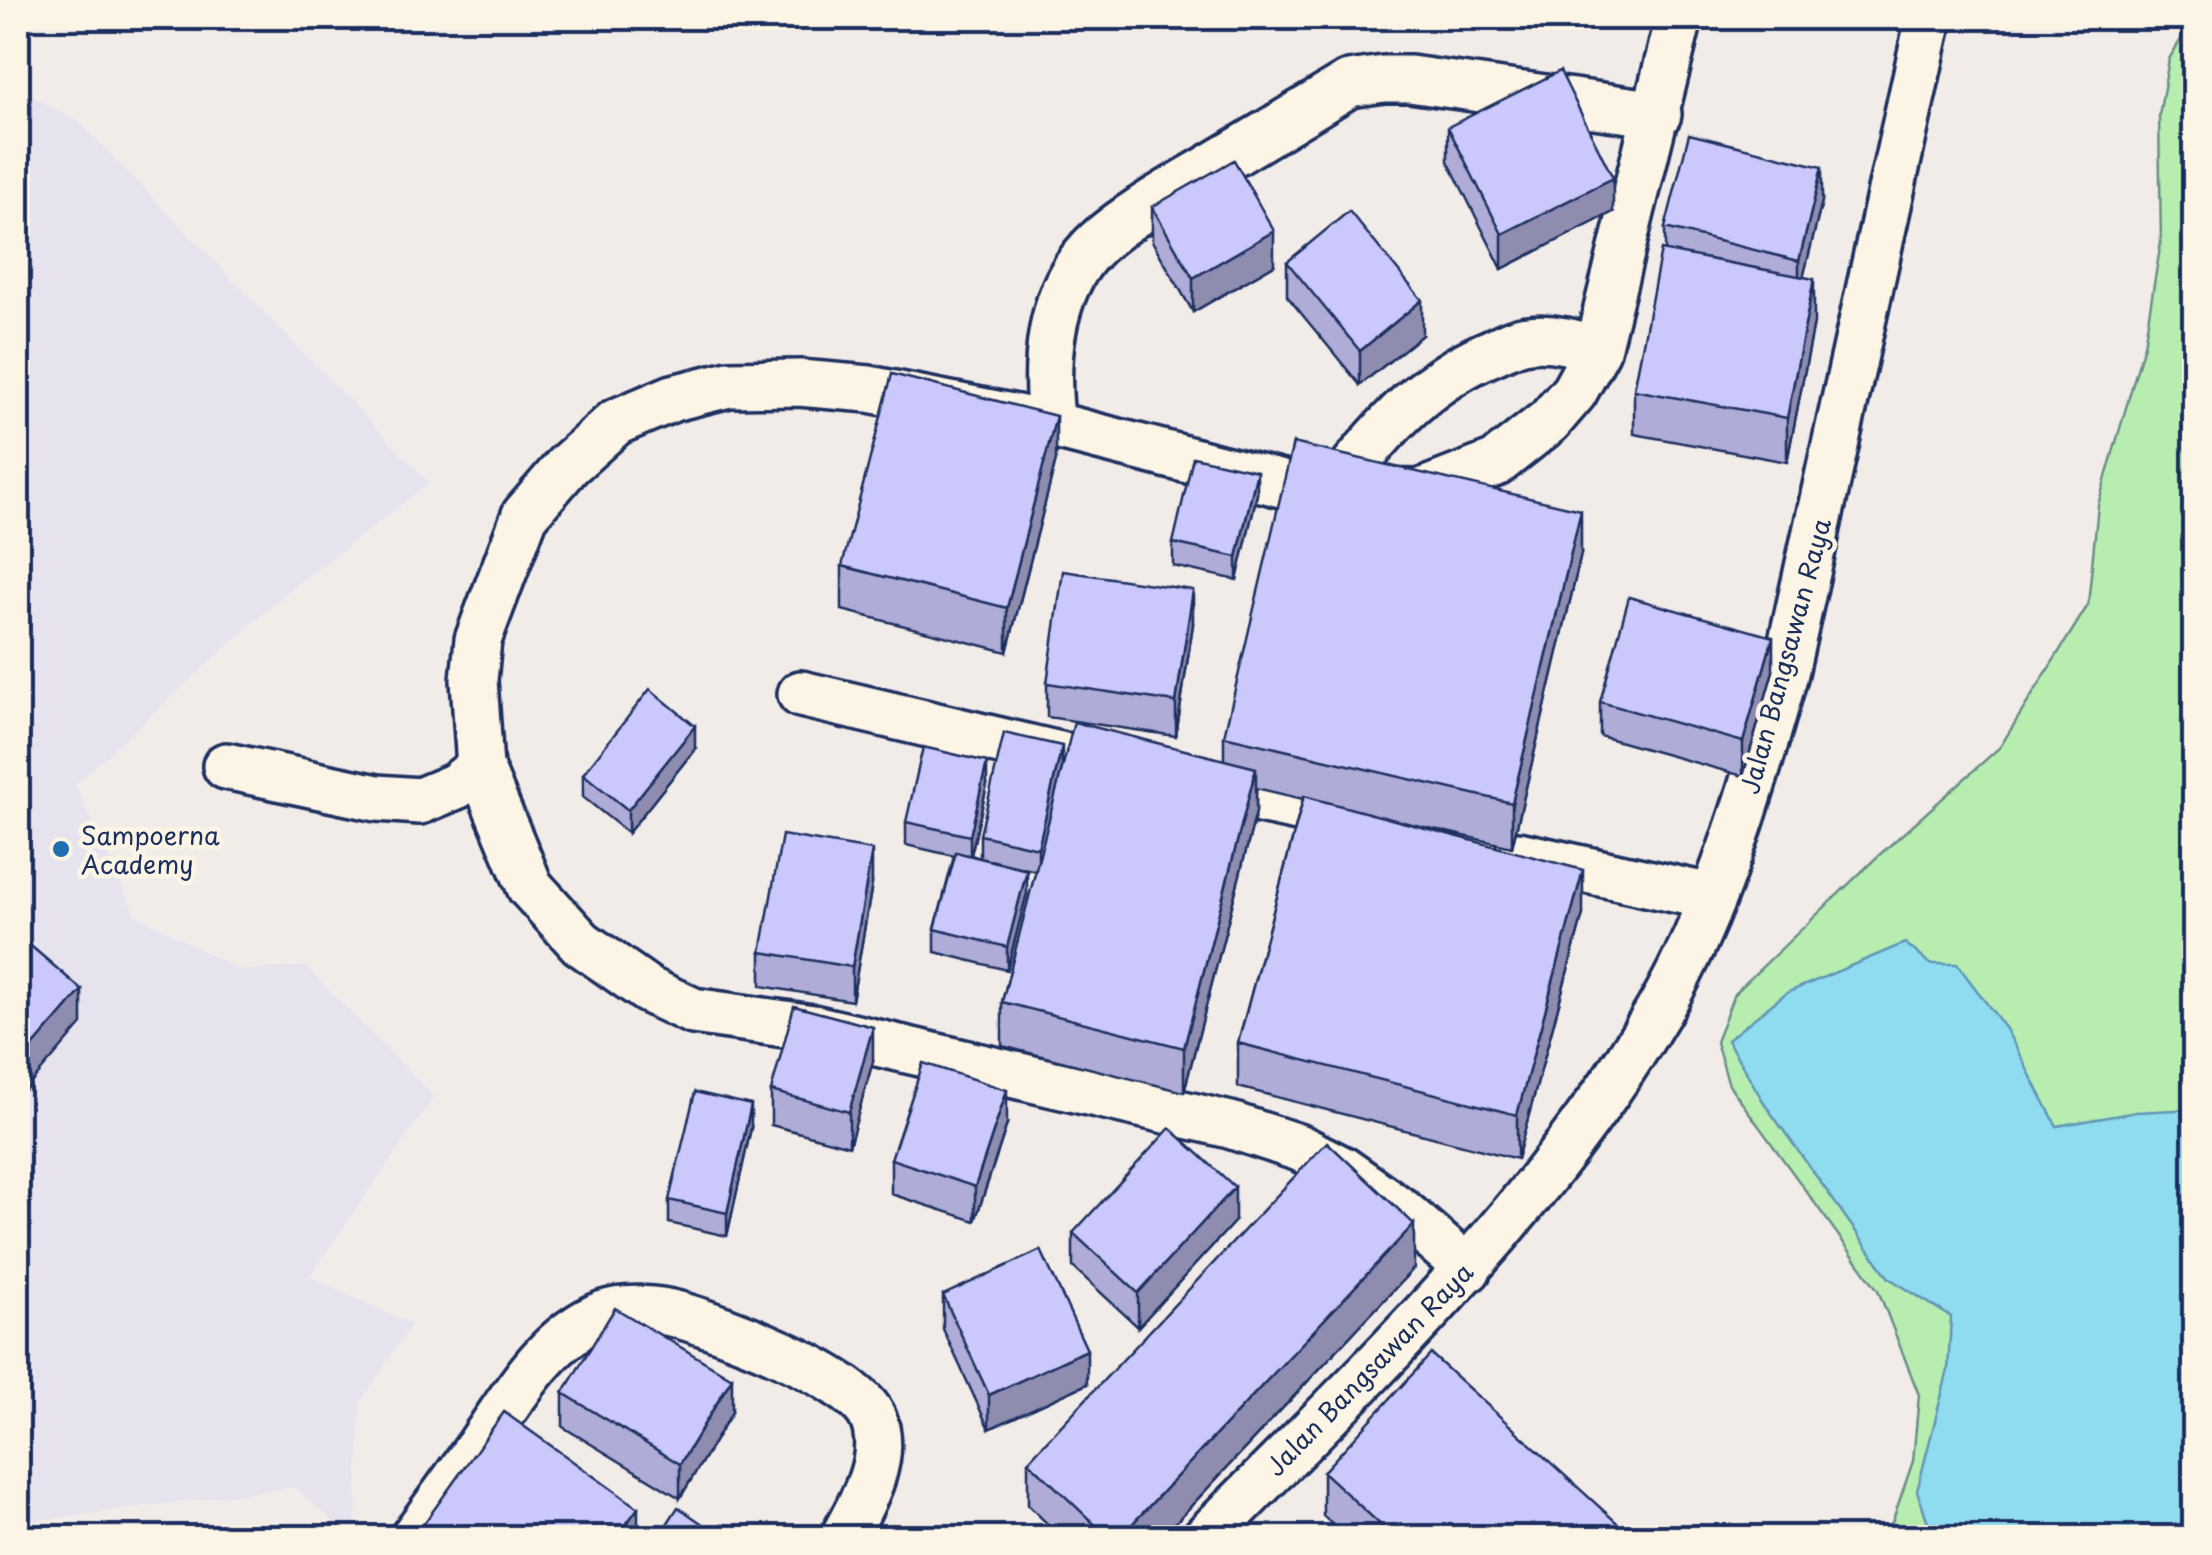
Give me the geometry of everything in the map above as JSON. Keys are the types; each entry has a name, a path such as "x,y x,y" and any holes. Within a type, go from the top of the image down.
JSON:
{"street":[{"path":"1468,1268 1402,1211 1343,1170 1300,1148 1230,1125 814,1028 693,1011 648,990 581,944 530,886 480,768 474,680 478,640 525,514 568,464 616,422 673,398 729,384 800,384 869,390 1052,425 1309,491 1419,493 1496,463 1549,421 1574,392 1597,350 1680,18"},
{"name":"Jalan Bangsawan Raya","path":"1205,1538 1468,1268 1572,1138 1660,1010 1711,897 1755,779 1786,674 1929,18"},
{"path":"1052,425 1046,382 1052,337 1065,289 1090,250 1153,202 1349,84 1410,79 1658,114"},
{"path":"1333,492 1419,394 1453,370 1527,338 1566,340 1597,350"},
{"path":"801,694 1166,781 1405,831"},
{"path":"226,766 377,798 420,801 456,786 480,768"},
{"path":"1482,848 1711,897"},
{"path":"413,1538 522,1382 580,1326 627,1309 676,1314 769,1348 832,1380 863,1402 873,1418 877,1440 874,1472 843,1538"}],"shaded area":[{"name":"Sampoerna Academy","path":"18,89 78,121 430,483 287,592 75,784 135,914 240,971 305,966 434,1097 309,1277 411,1324 361,1402 355,1537 294,1487 18,1523"}],"green space":[{"path":"2194,18 2194,1537 1887,1537 1913,1461 1919,1395 1878,1290 1729,1085 1716,1042 1734,994 1878,856 2000,747 2088,605 2098,505 2144,345 2161,242 2159,116 2169,59"}],"water":[{"path":"1905,943 1930,964 1957,964 2006,1029 2057,1126 2136,1112 2194,1109 2194,1537 1933,1537 1917,1491 1948,1370 1951,1317 1889,1278 1766,1106 1727,1040 1786,993"}],"building":[{"path":"1560,71 1613,178 1502,234 1448,127"},
{"path":"1689,134 1822,167 1799,261 1665,228"},
{"path":"1234,160 1274,231 1193,278 1152,207"},
{"path":"1349,211 1422,300 1360,351 1287,262"},
{"path":"1661,250 1814,279 1787,418 1634,390"},
{"path":"892,374 1056,416 1007,608 842,566"},
{"path":"1293,443 1581,510 1512,803 1224,736"},
{"path":"1193,457 1257,471 1237,557 1173,543"},
{"path":"1063,571 1193,590 1176,702 1047,683"},
{"path":"1629,597 1773,637 1743,742 1600,702"},
{"path":"650,689 695,726 628,810 583,774"},
{"path":"1074,722 1256,768 1184,1048 1002,1002"},
{"path":"1004,733 1062,746 1038,848 980,835"},
{"path":"923,747 987,762 970,836 906,822"},
{"path":"1304,796 1583,870 1517,1115 1238,1043"},
{"path":"782,835 872,850 852,967 761,952"},
{"path":"956,852 1027,870 1007,947 935,929"},
{"path":"18,935 82,990 18,1064"},
{"path":"794,1006 873,1027 849,1112 771,1091"},
{"path":"923,1063 1007,1090 975,1187 891,1159"},
{"path":"695,1092 751,1105 727,1213 669,1200"},
{"path":"1170,1128 1235,1187 1138,1293 1073,1233"},
{"path":"1327,1142 1414,1224 1119,1538 1109,1538 1028,1461"},
{"path":"1041,1250 1087,1350 989,1395 943,1295"},
{"path":"615,1308 732,1378 680,1464 563,1393"},
{"path":"1431,1354 1625,1530 1618,1538 1395,1538 1323,1472"},
{"path":"504,1412 638,1508 616,1538 432,1538 420,1529"},
{"path":"678,1507 723,1538 658,1538"}],"place":[{"name":"Sampoerna Academy","path":"61,849"}]}
